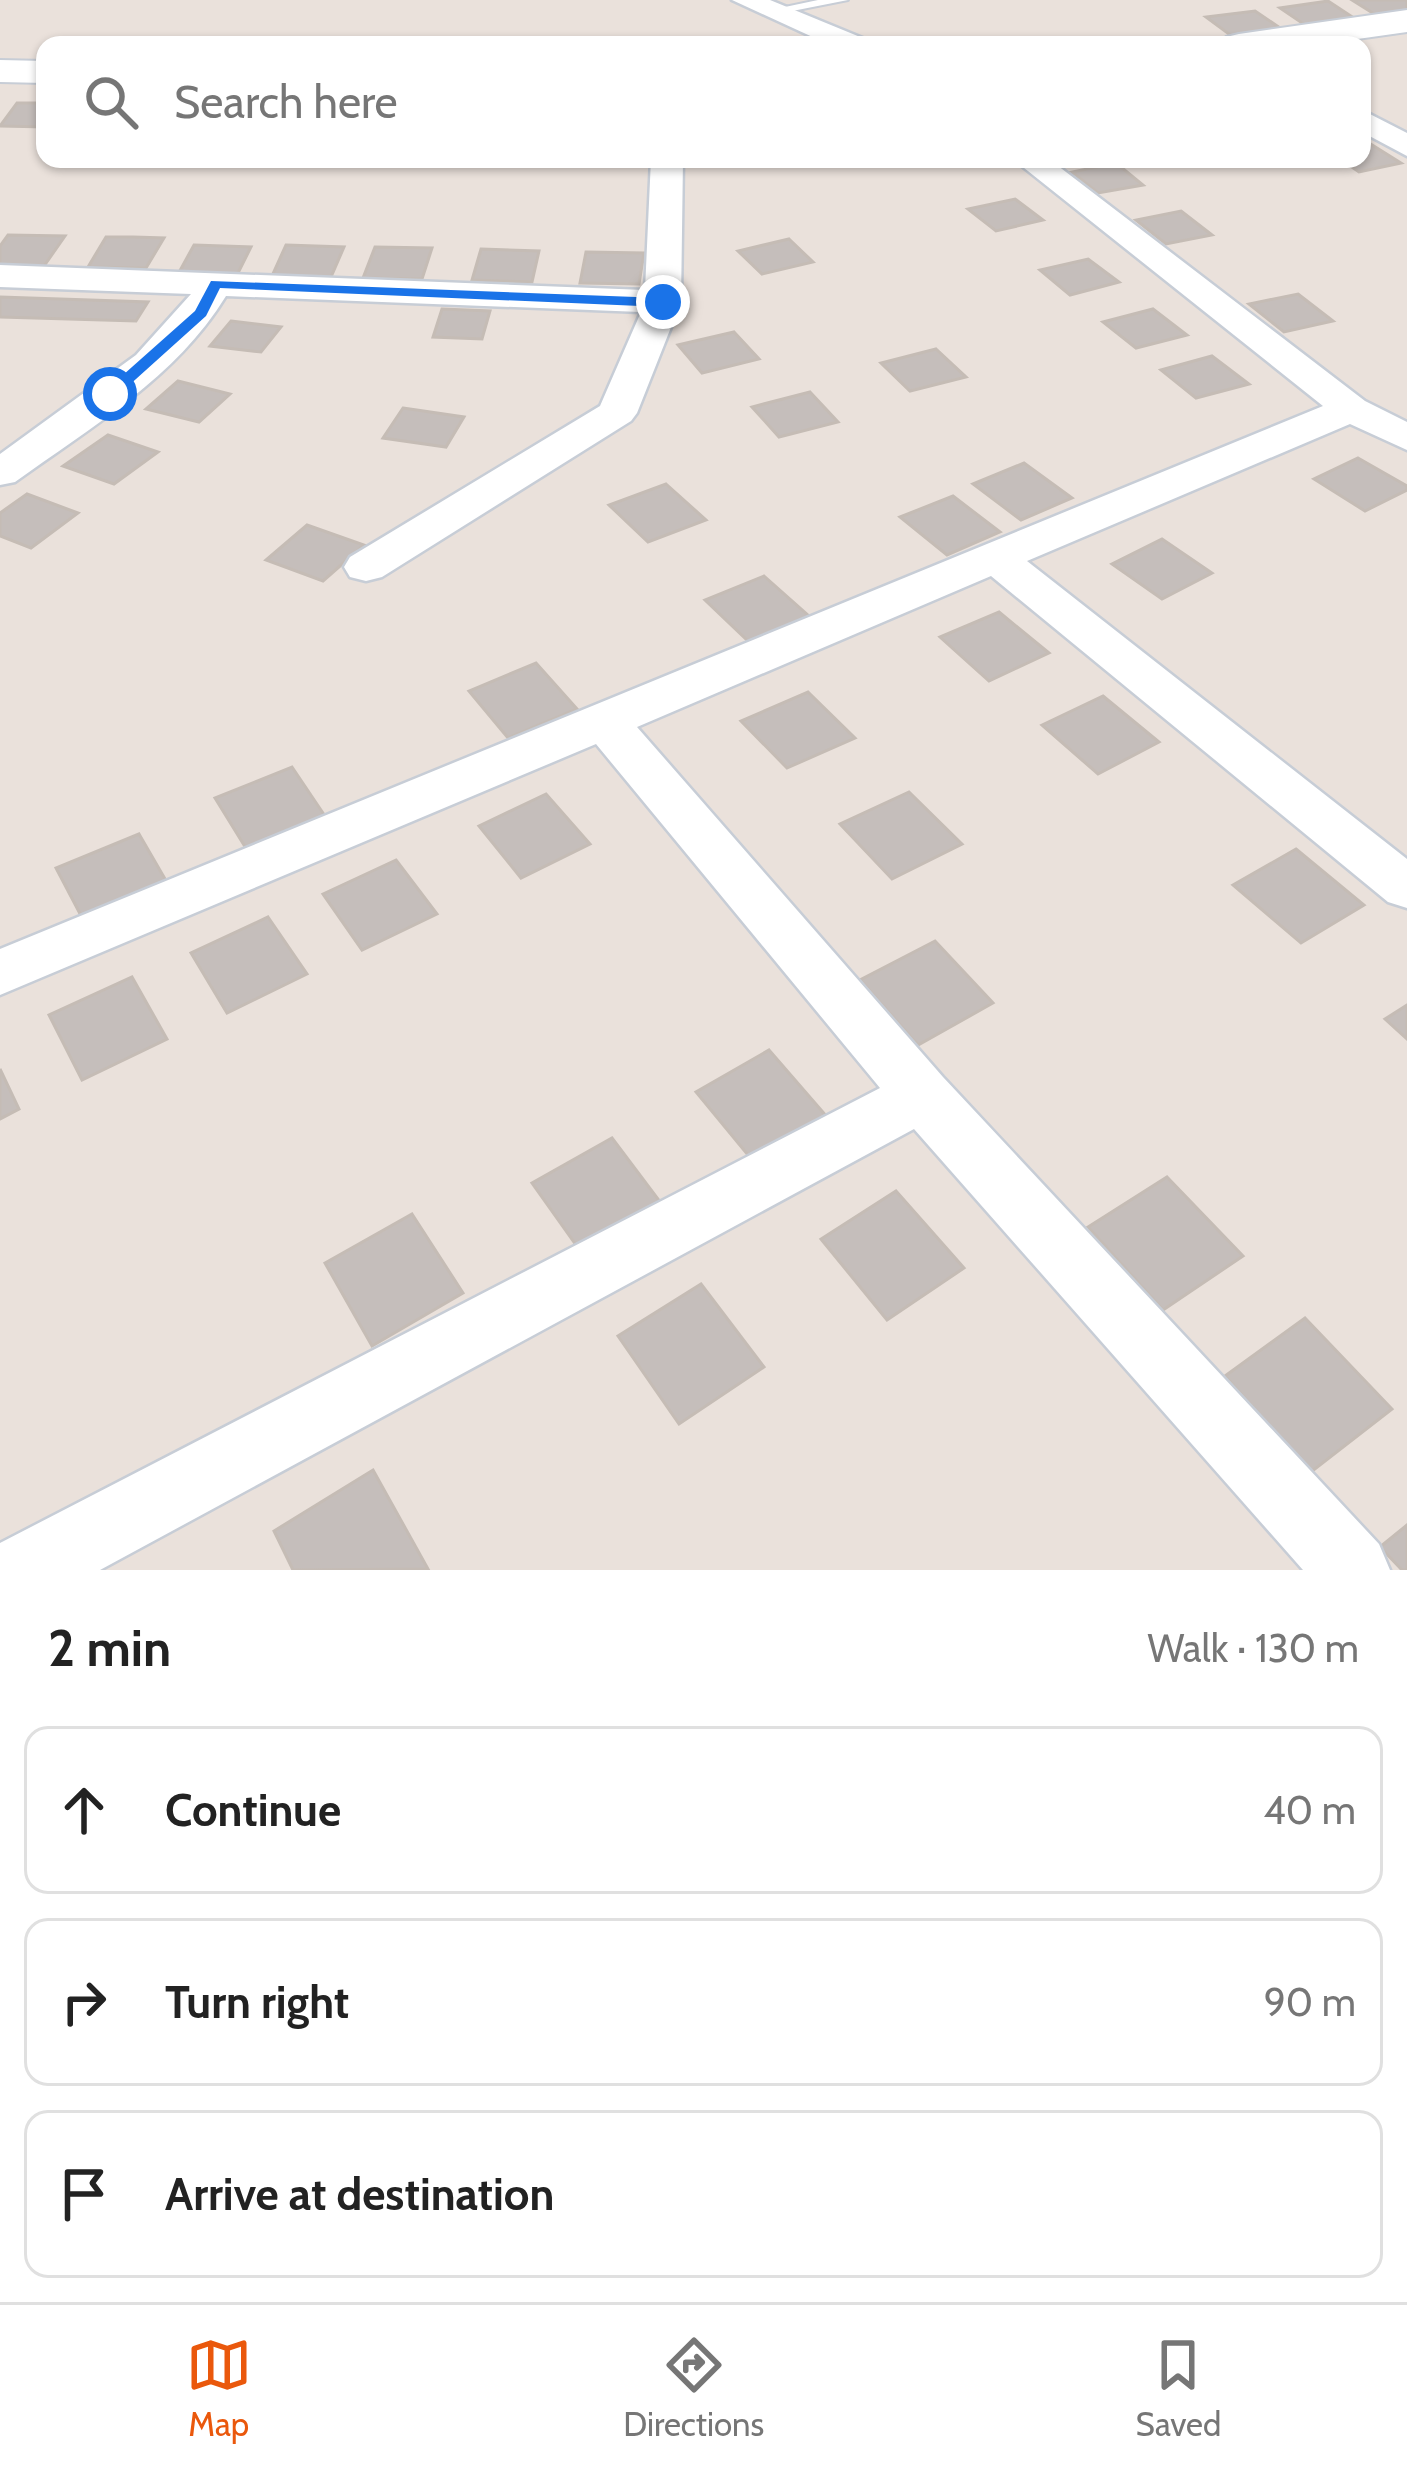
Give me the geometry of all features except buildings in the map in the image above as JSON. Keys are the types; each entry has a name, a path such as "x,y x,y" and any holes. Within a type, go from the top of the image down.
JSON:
{"street":[{"path":"759,6 833,36"},
{"path":"1304,36 1407,21"},
{"path":"0,71 36,72"},
{"path":"1371,125 1407,147"},
{"path":"365,567 617,413 663,302 667,168"},
{"path":"1041,168 1351,409 1407,437"},
{"path":"0,276 663,302"},
{"path":"0,473 110,394 201,313 215,284"},
{"path":"0,973 1351,409"},
{"path":"992,555 1407,888"},
{"path":"607,723 922,1095 1353,1570"},
{"path":"25,1570 922,1095"}],"lane":[{"path":"759,6 842,0"}],"route":[{"path":"110,394 201,313 215,284 663,302"}]}
